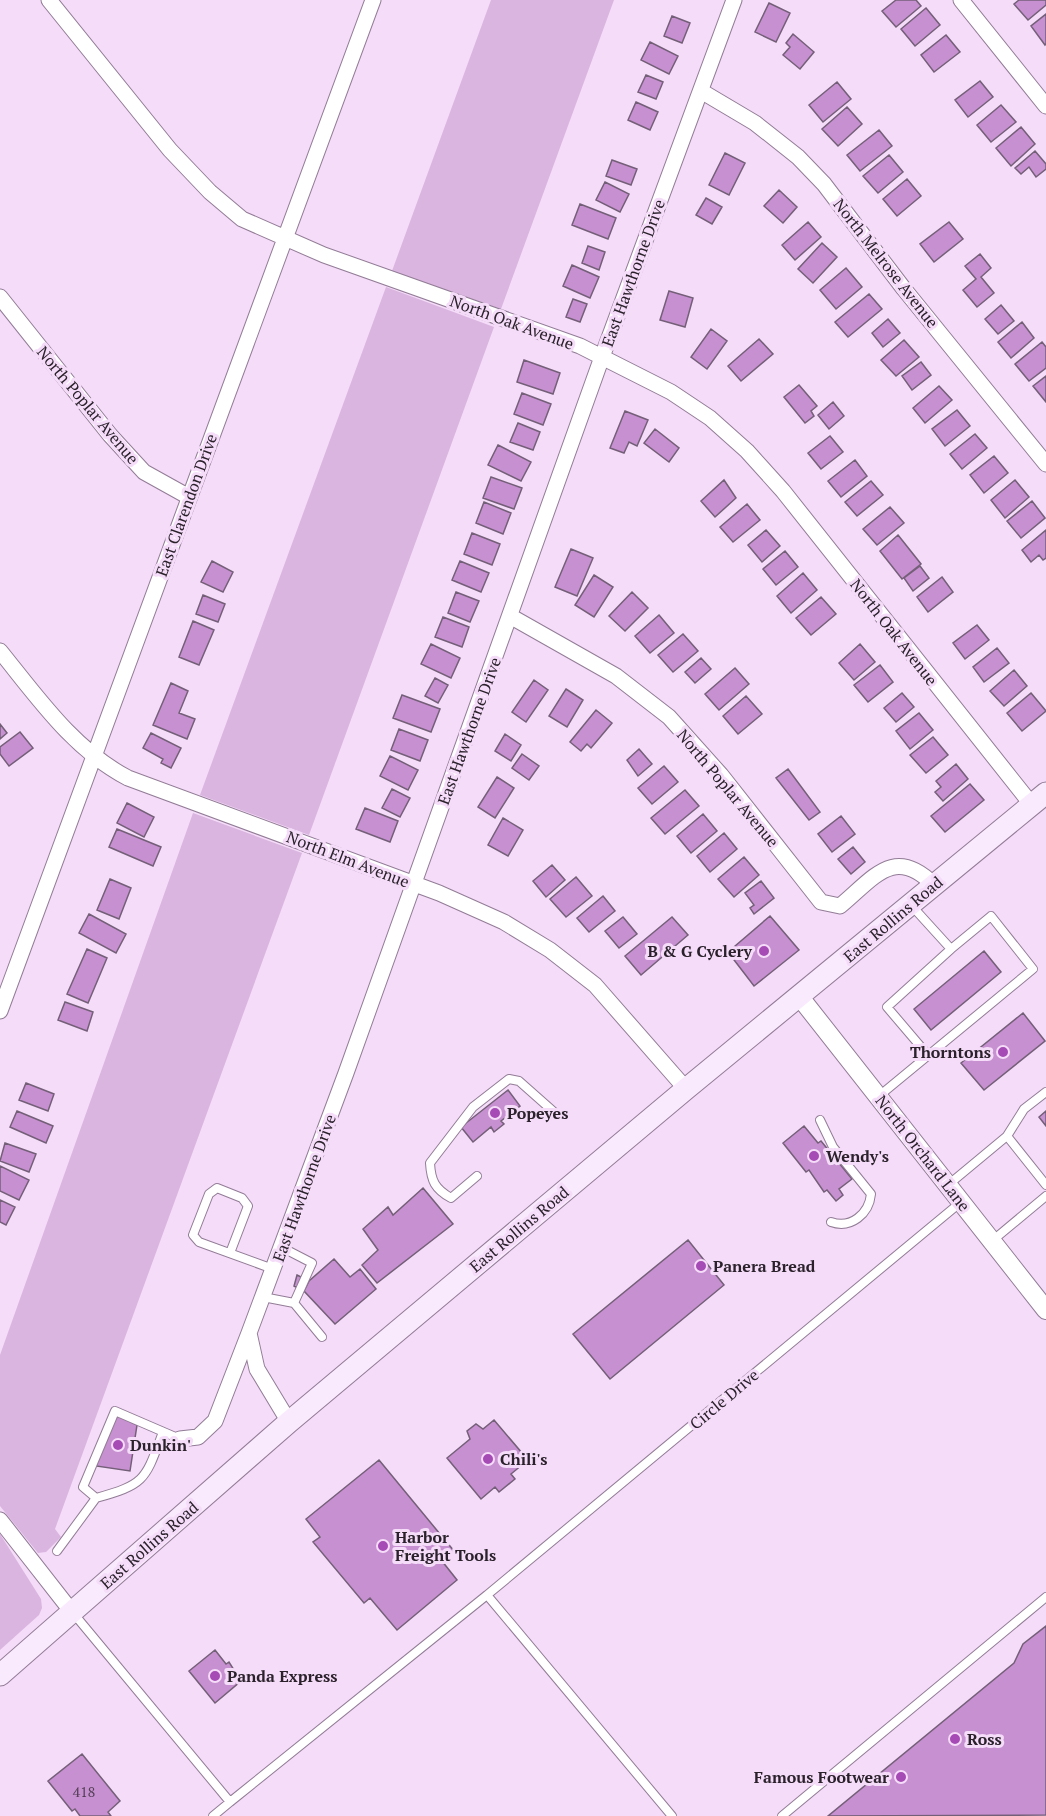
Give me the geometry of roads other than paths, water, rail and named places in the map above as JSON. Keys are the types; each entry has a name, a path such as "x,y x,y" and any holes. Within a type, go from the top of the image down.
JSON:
{"main road":[{"name":"East Rollins Road","path":"0,1675 289,1422 686,1089 1039,799"}],"street":[{"name":"North Oak Avenue","path":"49,0 170,150 210,192 242,219 284,239 580,346 671,392 710,418 747,451 783,491 1039,799"},
{"name":"East Clarendon Drive","path":"0,1011 3,994 373,0"},
{"name":"East Hawthorne Drive","path":"180,1439 198,1437 215,1421 263,1297 414,884 602,357 734,0"},
{"path":"961,0 1046,106"},
{"name":"North Melrose Avenue","path":"701,90 755,123 798,157 825,184 904,289 1046,464"},
{"name":"North Poplar Avenue","path":"0,297 110,435 144,472 189,496"},
{"name":"North Poplar Avenue","path":"510,616 616,676 669,717 721,775 821,902 840,906 885,869 902,866 919,870 934,885"},
{"name":"North Elm Avenue","path":"0,651 59,723 103,765 128,778 414,884 504,922 550,951 595,985 686,1089"},
{"name":"North Orchard Lane","path":"799,996 1046,1310"},
{"path":"249,1333 257,1369 289,1422"},
{"path":"0,1520 72,1612"}],"lane":[{"path":"911,905 951,949"},
{"path":"878,1097 927,1054 1033,969 991,916 887,1007 927,1054"},
{"path":"477,1176 452,1198 439,1191 431,1180 430,1163 473,1107 509,1079 519,1082 554,1112"},
{"path":"948,1185 1007,1136 1024,1109 1046,1092"},
{"path":"819,1120 833,1147 871,1194 865,1213 859,1218 840,1225 831,1222"},
{"path":"1007,1136 1046,1185"},
{"path":"230,1253 248,1206 242,1198 217,1188 209,1194 193,1235 199,1242 273,1269"},
{"path":"992,1241 1046,1196"},
{"name":"Circle Drive","path":"230,1802 487,1595 961,1202"},
{"path":"281,1247 312,1263 294,1304"},
{"path":"263,1297 294,1304 322,1337"},
{"path":"96,1498 83,1486 115,1411 180,1439"},
{"path":"57,1551 96,1498 131,1488 149,1470 163,1432"},
{"path":"487,1595 672,1816"},
{"path":"782,1816 1046,1597"},
{"path":"72,1612 230,1802 213,1816"}],"place":[{"name":"B & G Cyclery","path":"764,951"},
{"name":"Thorntons","path":"1003,1052"},
{"name":"Popeyes","path":"495,1113"},
{"name":"Wendy's","path":"814,1156"},
{"name":"Panera Bread","path":"701,1266"},
{"name":"Dunkin'","path":"118,1445"},
{"name":"Chili's","path":"488,1459"},
{"name":"Harbor Freight Tools","path":"383,1546"},
{"name":"Panda Express","path":"215,1676"},
{"name":"Ross","path":"955,1739"},
{"name":"Famous Footwear","path":"901,1777"}]}
